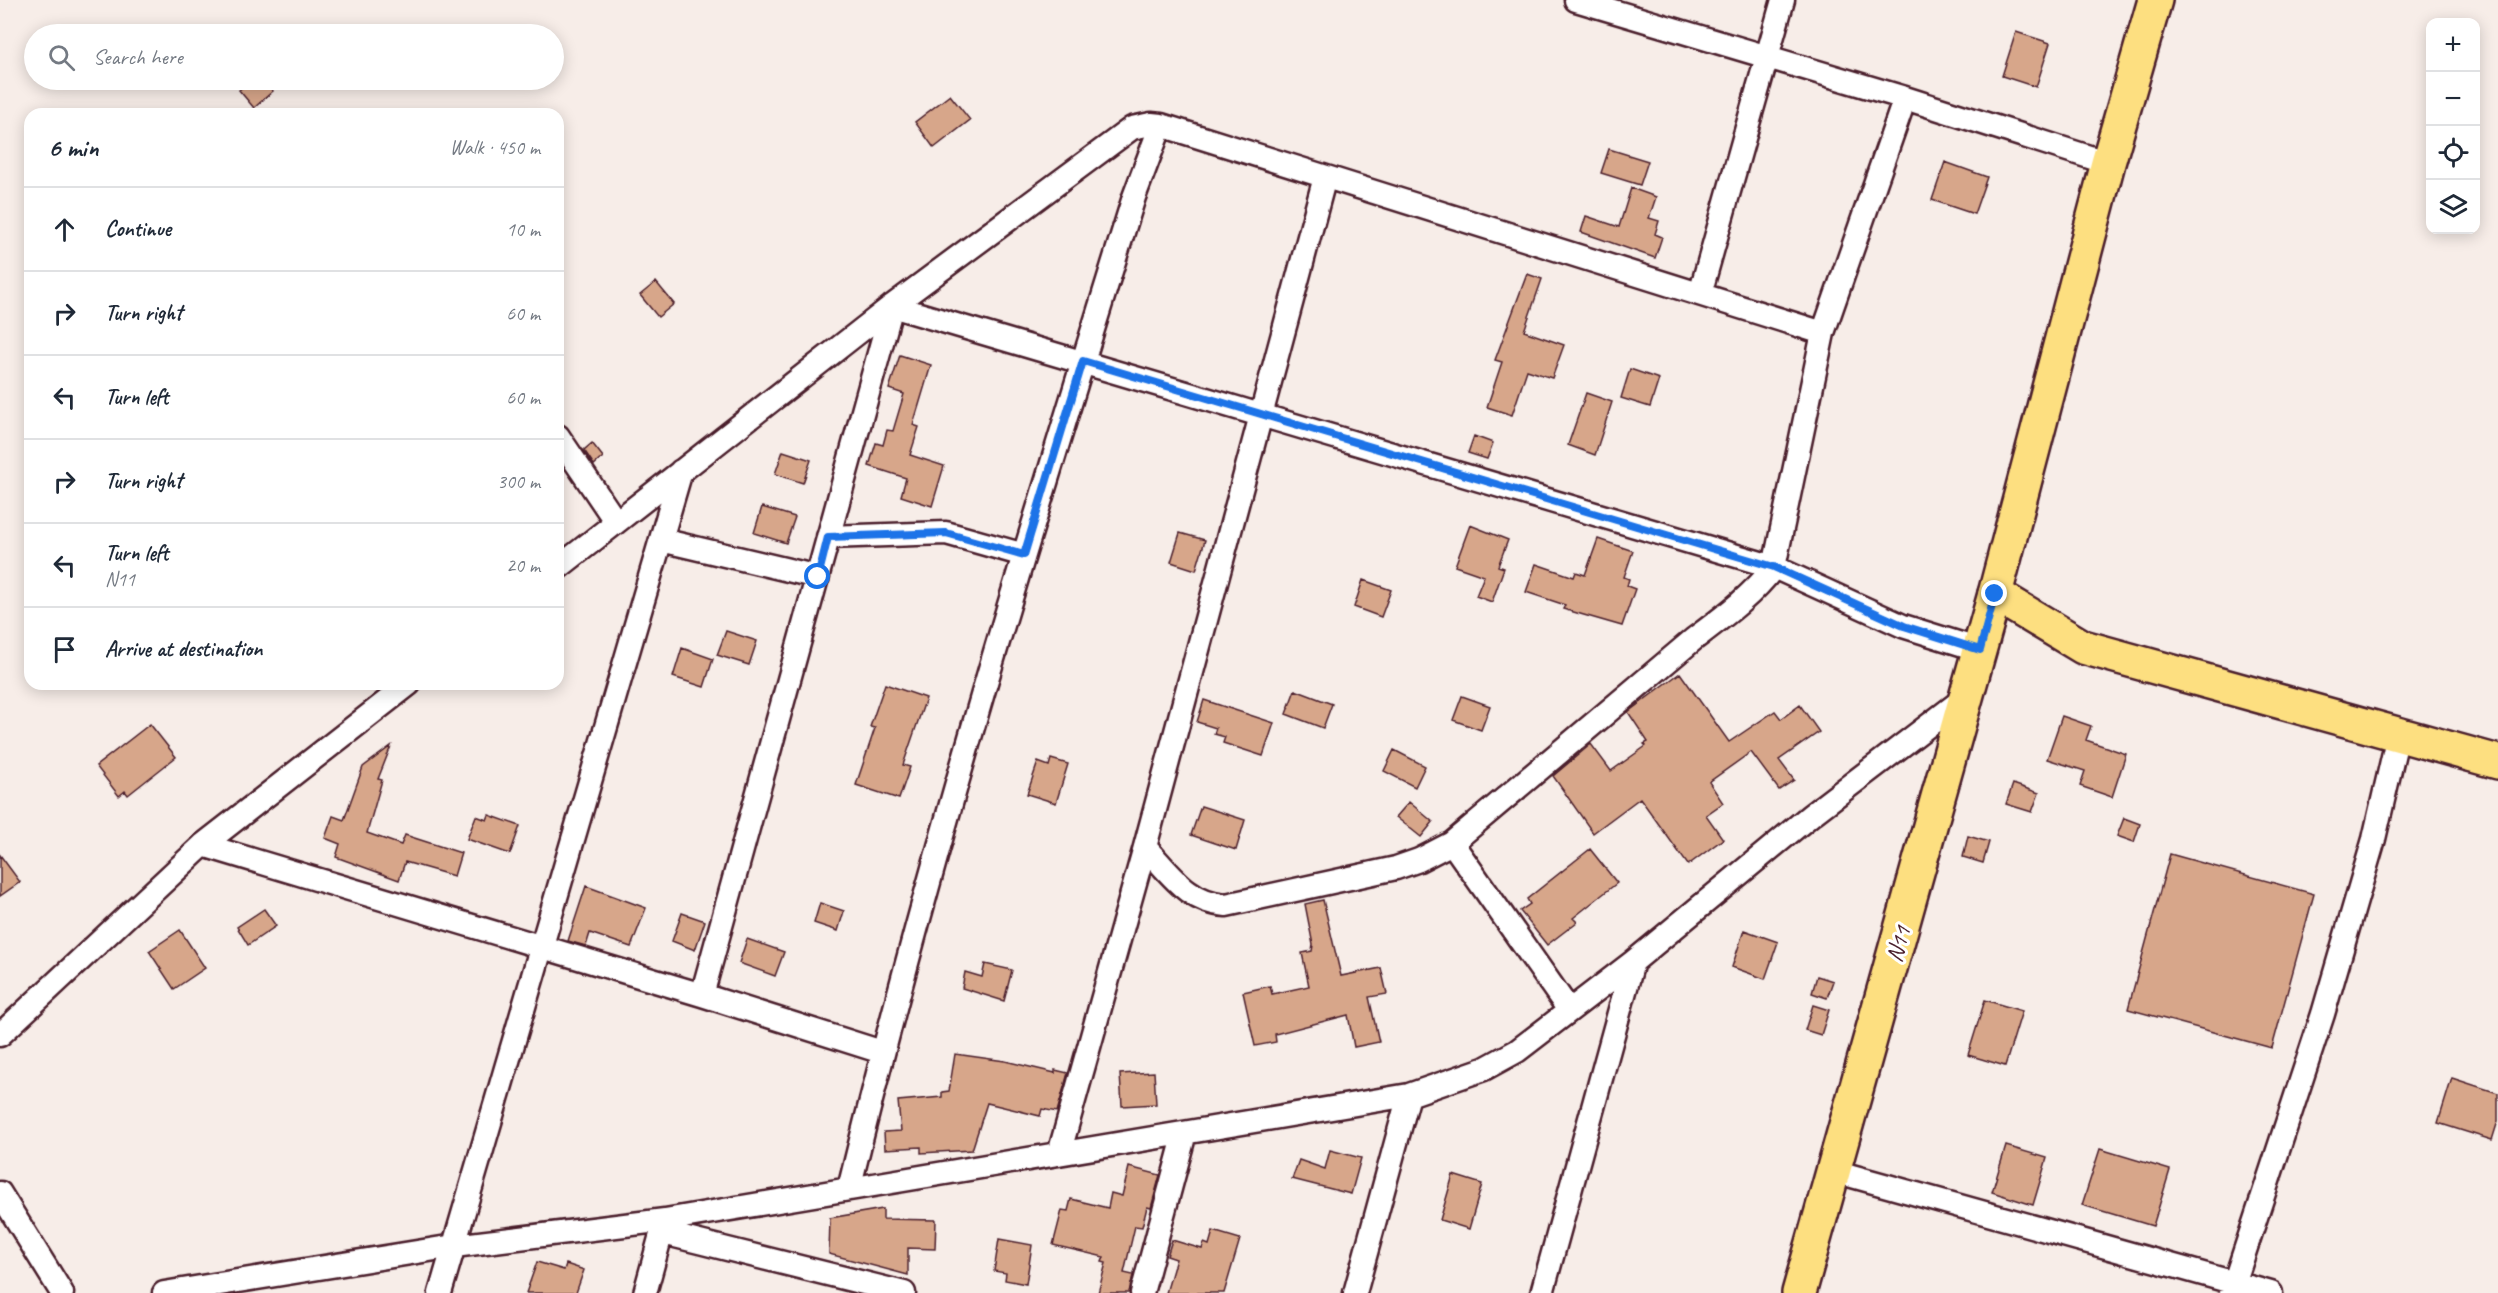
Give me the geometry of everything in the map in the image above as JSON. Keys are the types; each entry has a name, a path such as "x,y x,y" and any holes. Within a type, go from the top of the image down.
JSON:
{"main road":[{"name":"N11","path":"1800,1293 1980,650 2108,164 2155,0"},
{"path":"1995,594 2084,647 2498,762"}],"street":[{"path":"1576,0 1905,98 2108,164"},
{"path":"1700,294 1783,0"},
{"path":"1145,847 1193,897 1205,903 1226,905 1396,868 1419,860 1452,843 1728,613 1762,582 1774,567 1823,333 1905,98"},
{"path":"564,563 892,306 1132,128 1151,124 1161,125 1823,333"},
{"path":"849,1189 882,1052 982,693 1134,197 1161,125"},
{"path":"1059,1154 1145,847 1325,177"},
{"path":"892,306 1260,413 1774,567 1904,626 1980,650"},
{"path":"702,995 892,306"},
{"path":"564,445 616,522"},
{"path":"440,1293 681,471"},
{"path":"828,537 946,533 1024,555"},
{"path":"661,540 818,577"},
{"path":"0,1035 203,845 401,690"},
{"path":"164,1293 239,1287 454,1246 664,1227 849,1189 1409,1095 1484,1069 1517,1051 1633,962 1811,815 1967,696"},
{"path":"2232,1288 2326,1003 2374,838 2398,735"},
{"path":"1452,843 1569,1010"},
{"path":"203,845 702,995 882,1052"},
{"path":"1542,1293 1633,962"},
{"path":"1355,1293 1409,1095"},
{"path":"1142,1293 1185,1133"},
{"path":"1834,1171 2232,1288 2271,1293"},
{"path":"0,1193 62,1293"},
{"path":"645,1293 664,1227"},
{"path":"664,1227 904,1293"}],"building":[{"path":"2016,32 2050,43 2036,87 2002,76"},
{"path":"239,90 272,90 273,91 254,108"},
{"path":"950,95 970,120 934,148 915,122"},
{"path":"1609,149 1648,161 1640,185 1601,173"},
{"path":"1945,162 1987,177 1974,214 1932,200"},
{"path":"1631,188 1656,197 1649,218 1659,221 1655,234 1662,237 1655,258 1581,232 1586,216 1619,227"},
{"path":"1527,274 1542,279 1524,331 1564,345 1552,378 1527,370 1512,415 1487,407 1502,362 1495,360"},
{"path":"656,282 674,304 658,317 640,295"},
{"path":"900,355 931,365 913,425 919,427 910,455 944,466 932,506 901,496 906,478 869,466 876,443 883,445 887,430 893,431 904,394 889,389"},
{"path":"1630,369 1659,379 1650,407 1621,398"},
{"path":"1586,393 1612,402 1595,455 1568,445"},
{"path":"1474,436 1493,443 1487,459 1468,453"},
{"path":"592,443 603,457 594,465 584,450"},
{"path":"783,451 811,460 803,483 775,474"},
{"path":"762,507 795,517 786,543 754,533"},
{"path":"1470,525 1508,540 1498,566 1504,568 1492,602 1476,596 1484,576 1455,566"},
{"path":"1180,533 1205,540 1196,570 1171,562"},
{"path":"1598,539 1633,551 1624,577 1629,579 1627,586 1635,589 1622,626 1563,609 1565,605 1526,592 1536,564 1574,577 1576,572 1585,575"},
{"path":"1363,580 1391,590 1381,617 1354,607"},
{"path":"726,631 757,641 749,665 717,655"},
{"path":"682,648 713,659 704,687 673,677"},
{"path":"1680,673 1729,742 1775,711 1781,719 1800,705 1819,732 1779,760 1794,780 1779,790 1751,752 1709,782 1723,803 1706,815 1723,839 1688,865 1640,798 1593,833 1553,776 1591,744 1611,771 1646,746 1644,744 1648,742 1628,712"},
{"path":"885,684 926,698 903,765 910,767 899,799 856,785 875,728 870,727"},
{"path":"1295,690 1332,704 1323,728 1286,714"},
{"path":"1462,696 1490,706 1481,730 1453,720"},
{"path":"1204,700 1274,723 1263,756 1223,743 1225,737 1214,734 1216,728 1197,722"},
{"path":"2062,716 2091,726 2086,740 2126,754 2112,797 2080,786 2085,771 2047,759"},
{"path":"150,724 176,757 128,795 125,791 119,796 96,766"},
{"path":"391,746 378,779 382,780 367,833 401,845 405,835 461,853 454,876 405,862 399,880 336,857 340,844 325,838 333,816 344,820 363,767"},
{"path":"1394,750 1425,766 1415,787 1384,771"},
{"path":"1051,759 1068,764 1056,803 1027,794 1038,762 1049,766"},
{"path":"2013,784 2039,793 2032,812 2006,804"},
{"path":"1409,802 1433,822 1421,837 1396,817"},
{"path":"1201,806 1245,820 1236,850 1191,835"},
{"path":"489,815 520,826 510,854 467,839 476,816 487,820"},
{"path":"2124,818 2140,824 2134,842 2117,836"},
{"path":"1968,836 1989,842 1983,863 1963,857"},
{"path":"1590,849 1617,883 1573,918 1577,922 1547,945 1520,911 1530,904 1527,899"},
{"path":"2170,854 2314,894 2272,1048 2128,1009"},
{"path":"0,855 20,882 0,896"},
{"path":"586,886 646,908 631,947 590,933 586,946 568,941"},
{"path":"1323,900 1341,976 1381,968 1387,994 1369,997 1379,1042 1354,1047 1348,1015 1275,1034 1276,1042 1255,1046 1243,992 1270,986 1272,994 1309,986 1302,953 1312,951 1313,945 1305,904"},
{"path":"820,903 844,911 838,931 814,923"},
{"path":"264,909 276,926 248,945 237,927"},
{"path":"682,913 705,921 695,950 672,941"},
{"path":"180,930 205,968 174,989 149,951"},
{"path":"1744,930 1778,942 1765,979 1732,967"},
{"path":"747,939 784,952 775,976 739,963"},
{"path":"985,964 1012,970 1004,1001 962,988 965,972 982,977"},
{"path":"1817,976 1833,981 1827,998 1812,993"},
{"path":"1985,1000 2022,1011 2005,1066 1968,1055"},
{"path":"1813,1005 1829,1010 1821,1035 1805,1030"},
{"path":"955,1054 1005,1061 1055,1073 1055,1070 1068,1073 1057,1112 1042,1109 1040,1116 987,1103 972,1150 921,1153 921,1147 885,1149 884,1132 901,1131 898,1101 942,1097 942,1092 949,1091"},
{"path":"1154,1072 1156,1104 1122,1106 1120,1074"},
{"path":"2452,1078 2498,1093 2498,1121 2492,1140 2438,1123"},
{"path":"2006,1146 2047,1158 2033,1205 1992,1192"},
{"path":"2100,1149 2170,1170 2153,1226 2082,1205"},
{"path":"1330,1150 1361,1158 1351,1194 1292,1179 1299,1160 1325,1169"},
{"path":"1129,1167 1160,1175 1151,1208 1147,1207 1142,1227 1135,1226 1124,1273 1133,1275 1129,1293 1098,1293 1106,1263 1102,1262 1104,1257 1053,1245 1062,1210 1068,1211 1071,1199 1108,1208 1111,1193 1122,1196"},
{"path":"1453,1175 1482,1184 1469,1229 1440,1220"},
{"path":"883,1209 883,1219 936,1220 935,1249 908,1248 908,1275 829,1254 830,1218"},
{"path":"1213,1231 1240,1239 1224,1293 1166,1293 1176,1259 1167,1256 1172,1240 1202,1249 1204,1243 1209,1245"},
{"path":"999,1239 1032,1245 1026,1284 1005,1280 1006,1273 994,1271"},
{"path":"537,1262 564,1270 566,1264 584,1270 576,1293 526,1293"}],"route":[{"path":"818,577 828,537 946,533 1024,555 1083,361 1774,567 1904,626 1980,650 1995,594"}]}
